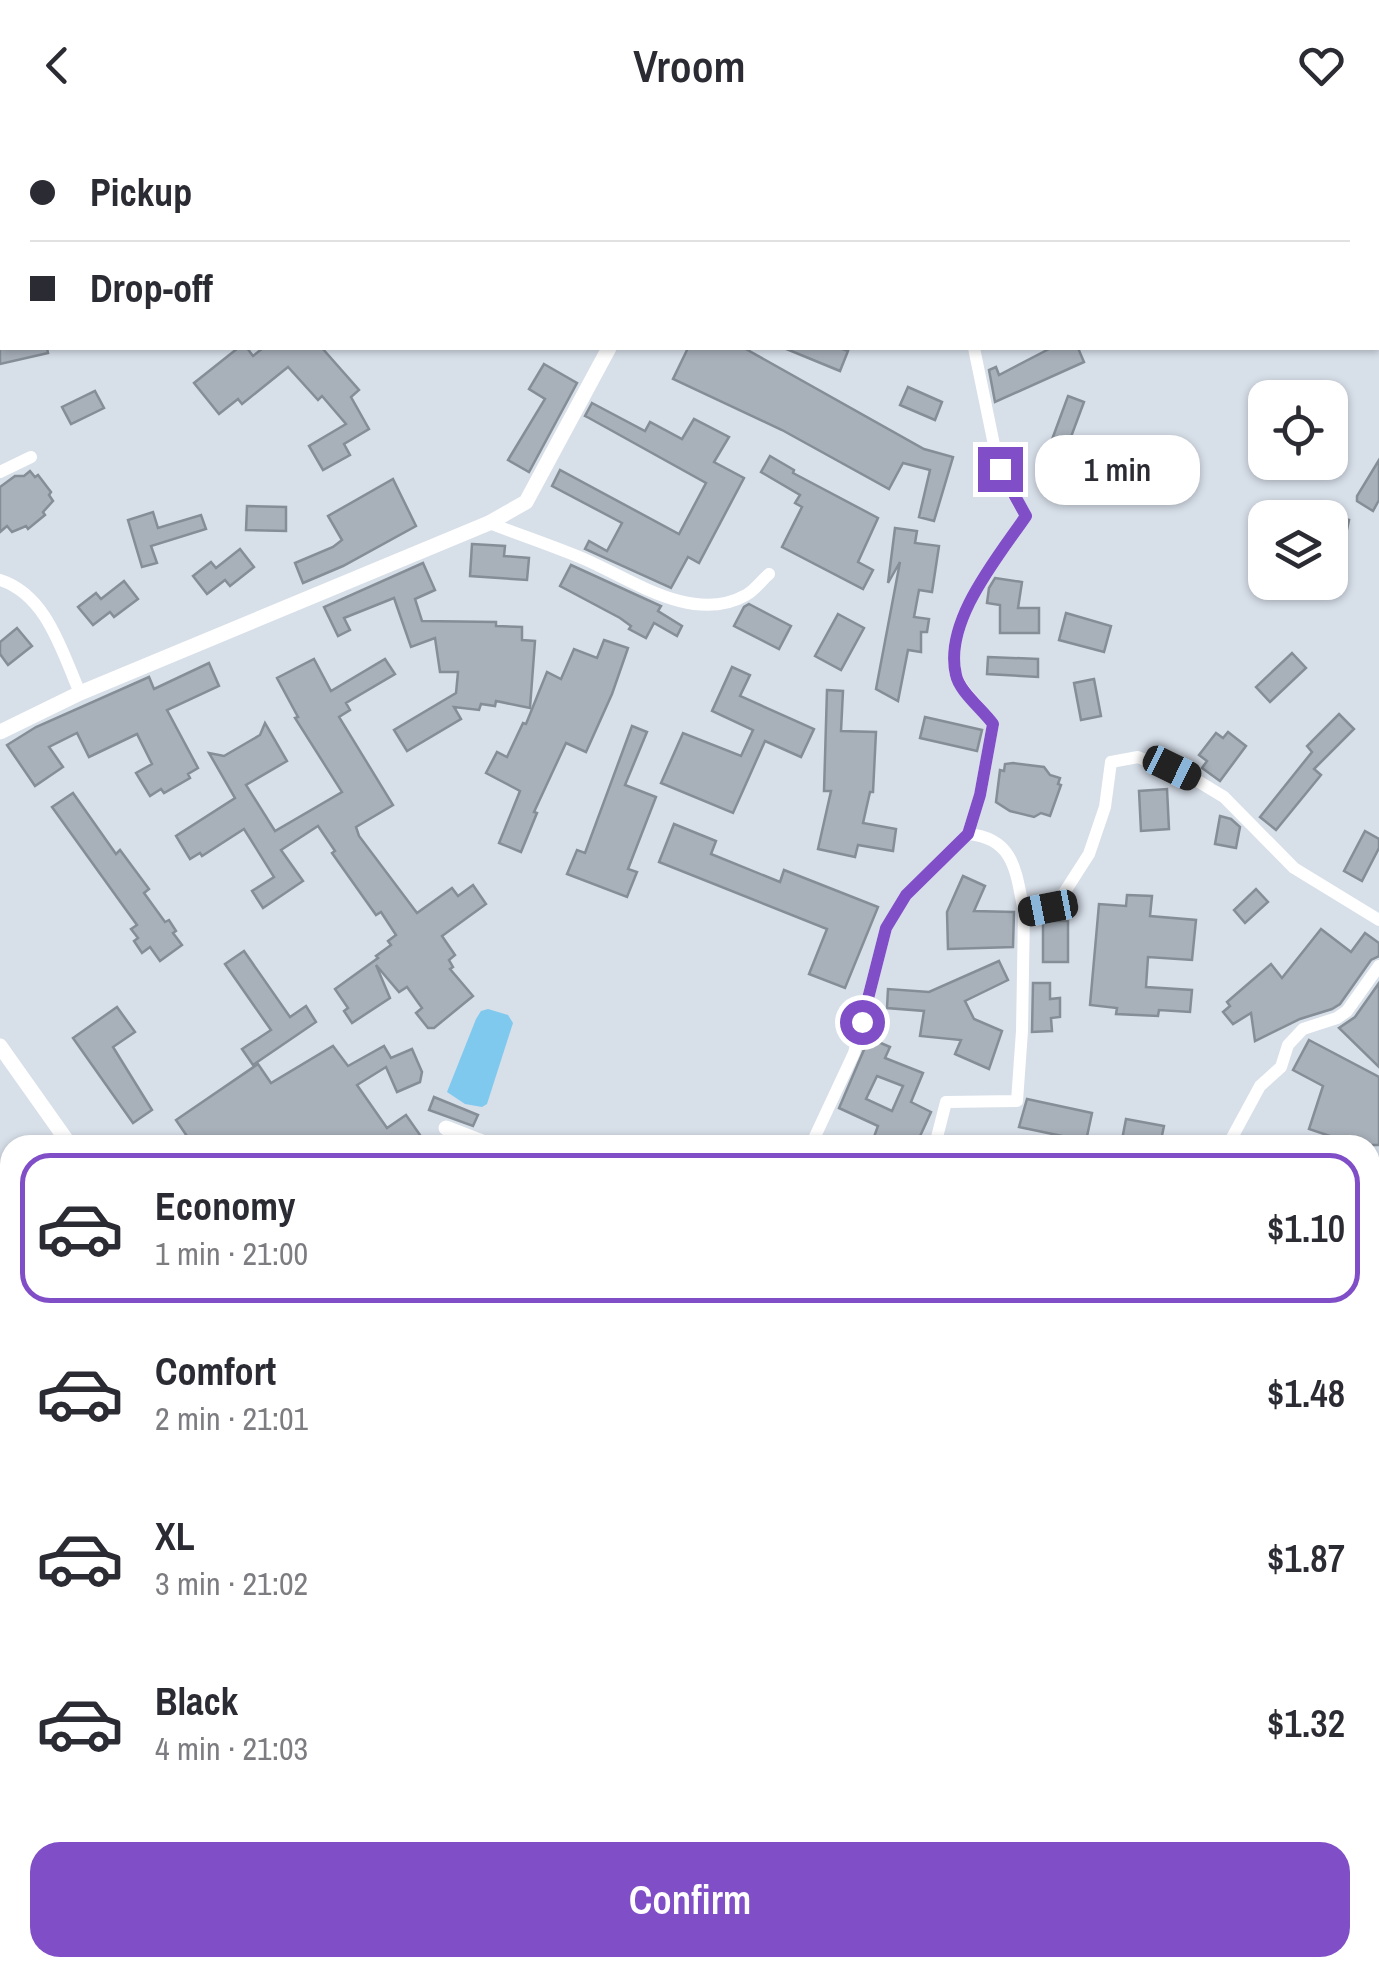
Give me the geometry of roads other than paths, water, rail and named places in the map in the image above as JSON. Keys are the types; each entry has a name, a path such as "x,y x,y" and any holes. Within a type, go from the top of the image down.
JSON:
{"street":[{"path":"0,732 80,693 489,523 526,502 607,350"},
{"path":"816,1135 854,1052 886,928 906,895 968,834 980,795 993,724 956,677 955,634 986,574 1026,516 996,457 974,350"},
{"path":"0,472 31,457"},
{"path":"489,523 587,560 657,596 688,603 722,602 746,595 769,574"},
{"path":"0,580 44,612 80,693"},
{"path":"1024,912 1048,908 1064,893 1090,854 1106,807 1111,762 1138,757 1172,768 1224,797 1294,868 1379,920"},
{"path":"938,1135 946,1102 1017,1100 1024,912 1007,850 990,836 968,834"},
{"path":"1233,1135 1260,1086 1280,1067 1288,1045 1303,1029 1347,1011 1379,966"},
{"path":"0,1046 63,1135"},
{"path":"446,1128 464,1135"}],"water":[{"path":"488,1009 508,1015 513,1023 487,1104 482,1107 465,1104 447,1092 476,1019"}]}
